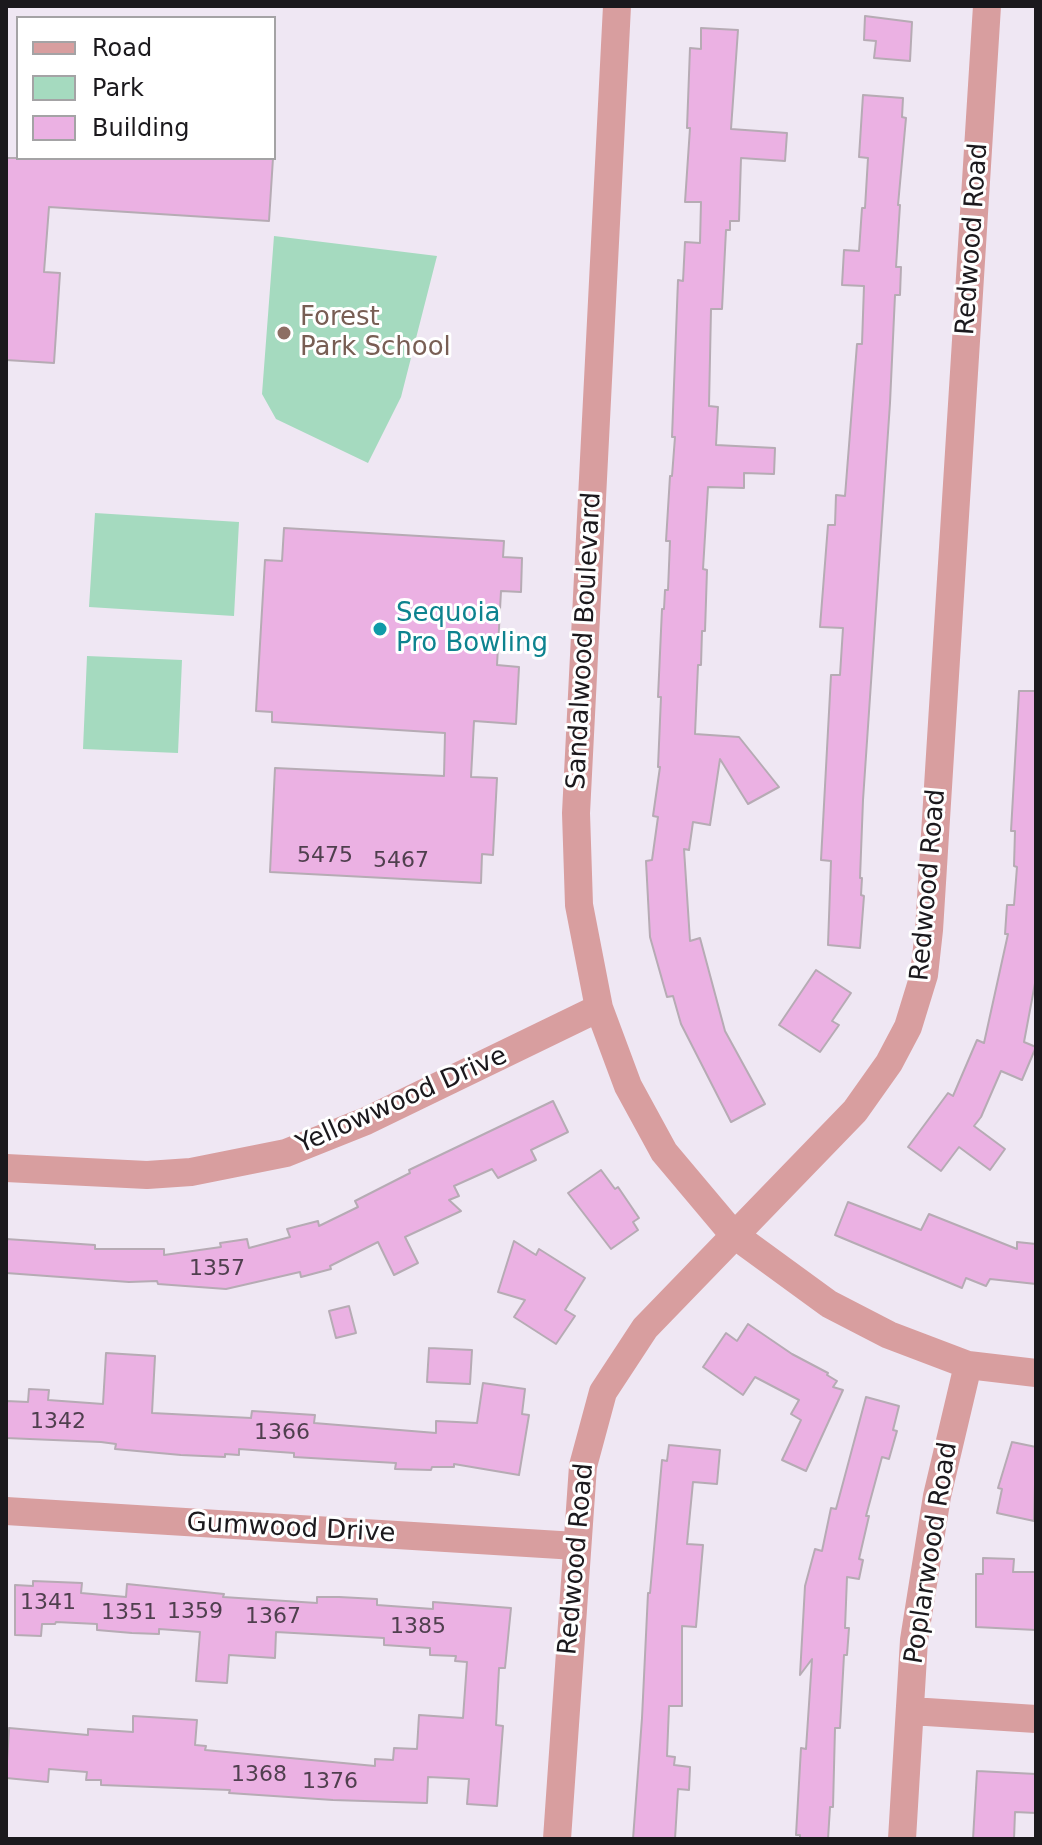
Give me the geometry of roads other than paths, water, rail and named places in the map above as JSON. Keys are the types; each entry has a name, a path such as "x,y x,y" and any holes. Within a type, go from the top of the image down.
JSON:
{"street":[{"name":"Sandalwood Boulevard","path":"617,6 576,813 579,905 599,1008 628,1086 664,1152 733,1234 829,1304 889,1335 968,1365 1036,1373"},
{"name":"Redwood Road","path":"557,1839 583,1466 603,1392 645,1328 855,1111 889,1063 908,1027 924,975 987,6"},
{"name":"Yellowwood Drive","path":"6,1168 147,1175 191,1172 286,1153 366,1121 599,1008"},
{"name":"Poplarwood Road","path":"902,1839 914,1640 935,1510 968,1365"},
{"name":"Gumwood Drive","path":"6,1511 576,1546"},
{"path":"911,1711 1036,1719"}],"place":[{"name":"Forest Park School","path":"284,333"},
{"name":"Sequoia Pro Bowling","path":"380,629"}]}
